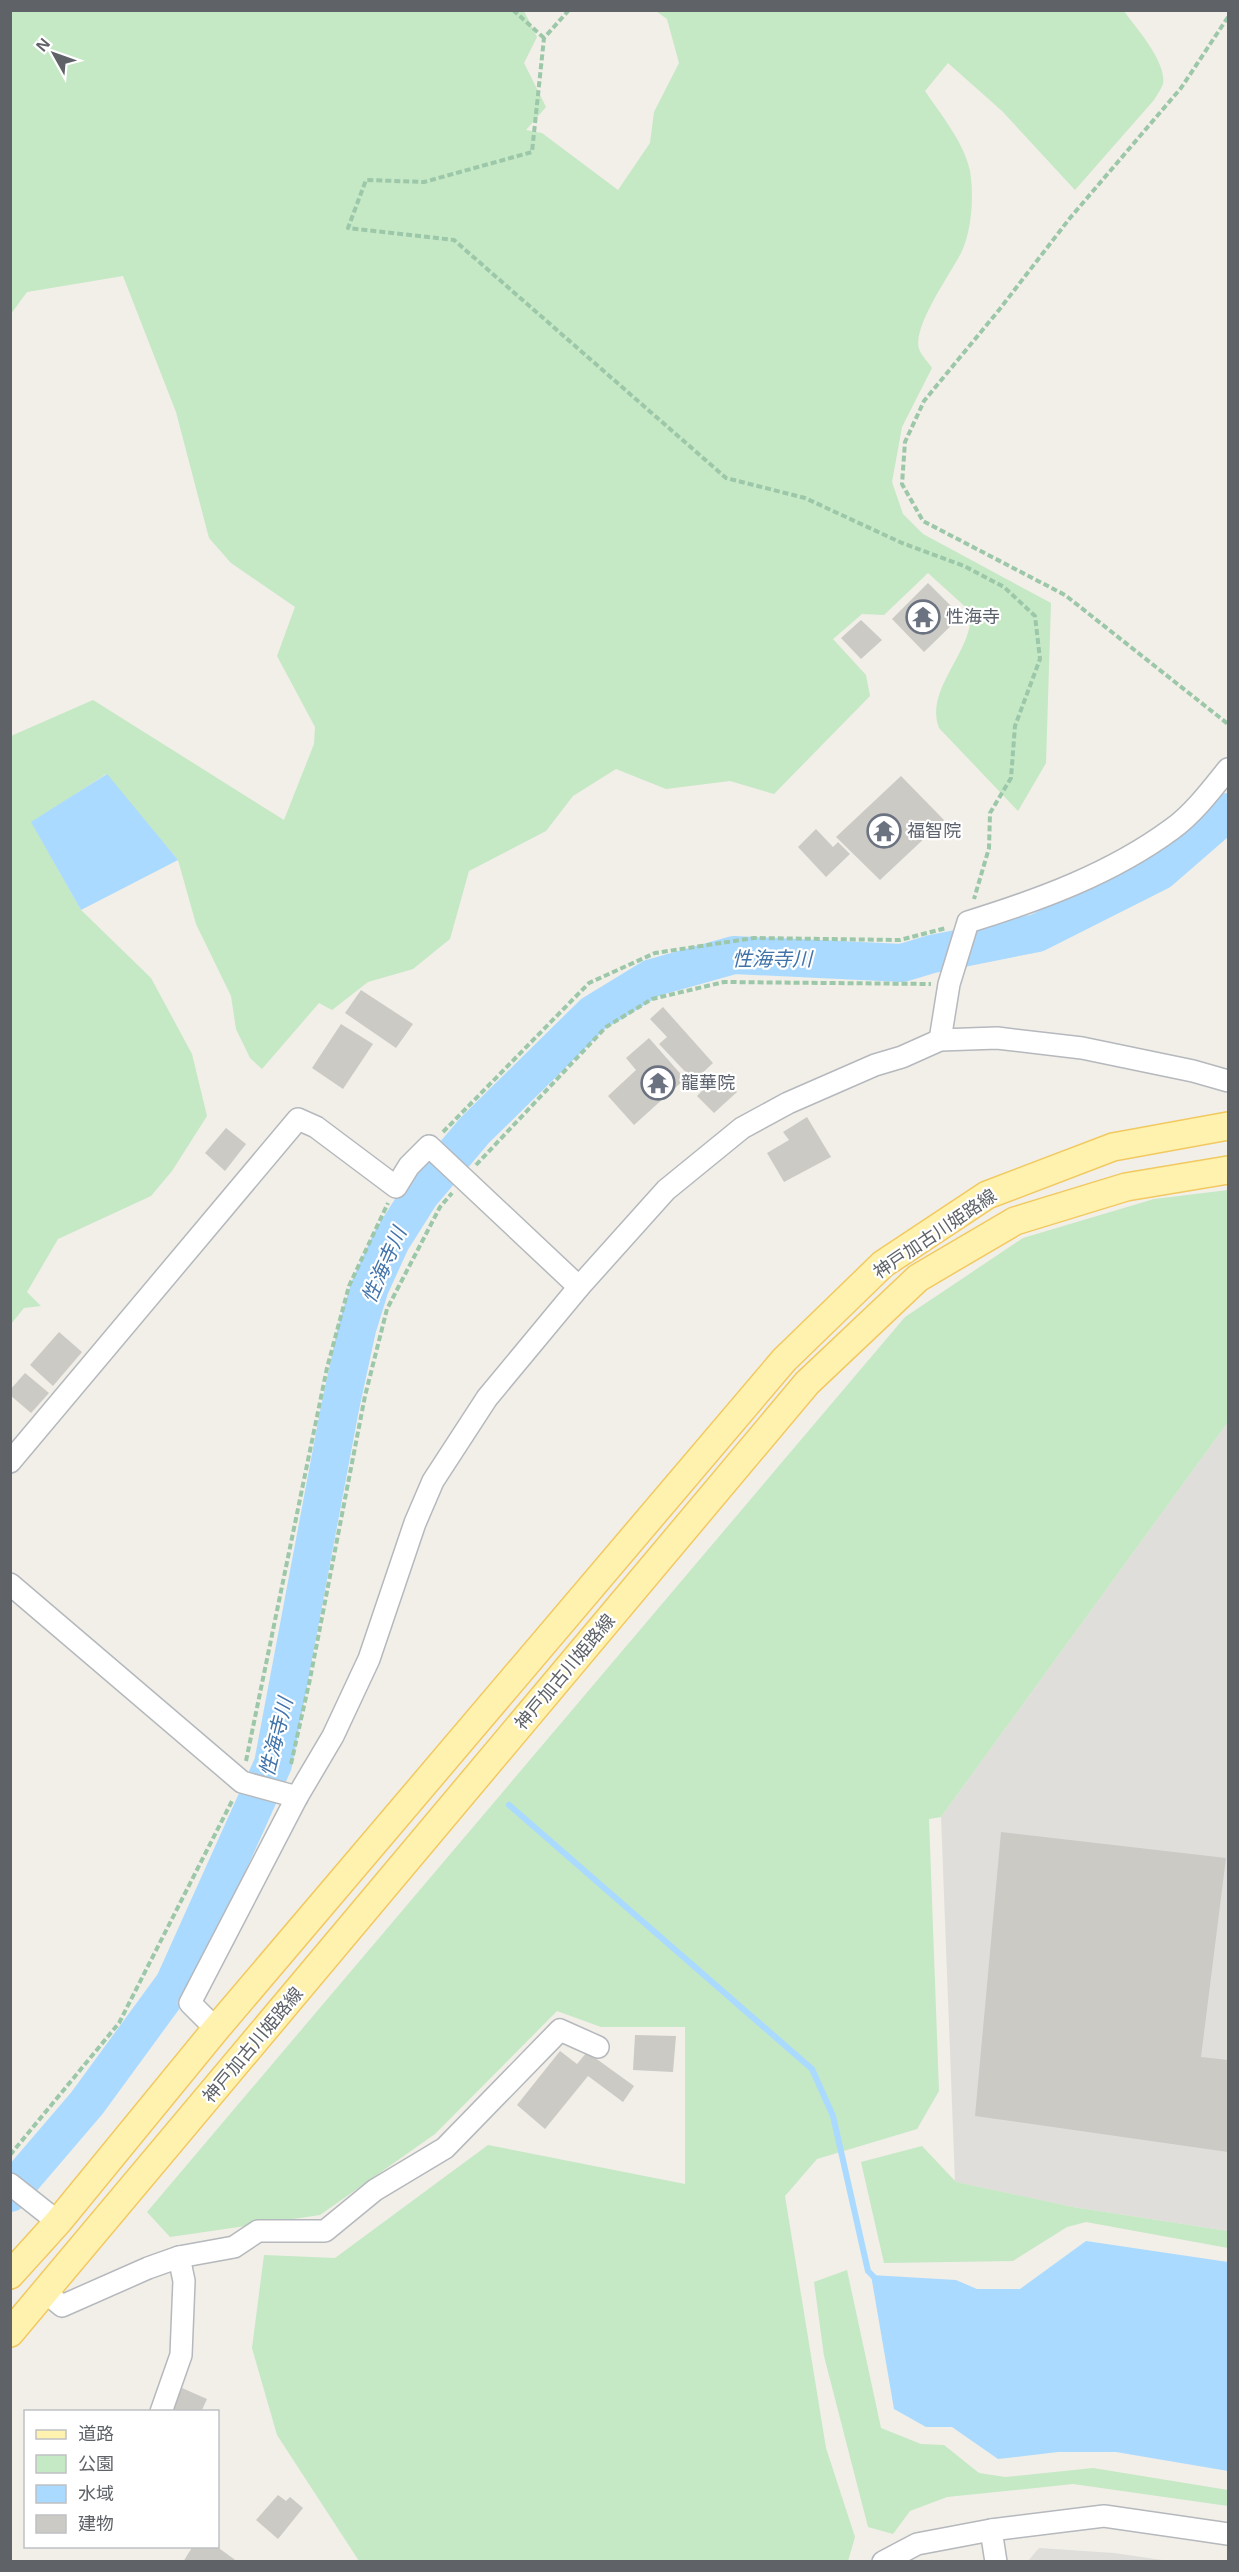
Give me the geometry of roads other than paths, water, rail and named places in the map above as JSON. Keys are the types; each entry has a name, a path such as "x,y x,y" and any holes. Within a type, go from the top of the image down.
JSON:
{"main road":[{"name":"神戸加古川姫路線","path":"10,2275 52,2217 216,2030 784,1360 883,1264 987,1195 1113,1147 1228,1126"},
{"name":"神戸加古川姫路線","path":"10,2333 807,1383 918,1278 1015,1221 1126,1187 1228,1170"}],"street":[{"path":"940,1040 949,984 968,922 1022,905 1108,869 1173,828 1212,790 1228,769"},
{"path":"216,2030 190,2003 291,1796 333,1736 369,1659 415,1523 433,1481 487,1398 579,1287 666,1190 742,1128 788,1103 940,1040 997,1038 1082,1048 1171,1065 1228,1081"},
{"path":"10,1462 298,1119 316,1127 396,1187 410,1166 429,1146 579,1287"},
{"path":"10,1584 242,1782 291,1796"},
{"path":"45,2292 62,2306 148,2268 179,2257 234,2247 258,2231 326,2231 375,2190 445,2148 560,2030 598,2047"},
{"path":"10,2184 52,2217"},
{"path":"162,2410 181,2355 184,2281 179,2257"},
{"path":"883,2562 917,2544 991,2530 1104,2516 1228,2534"},
{"path":"991,2530 996,2562"}],"water":[{"path":"107,774 178,860 81,910 31,822"},
{"path":"1086,2241 1228,2262 1228,2471 1116,2452 1058,2452 998,2459 952,2427 926,2427 894,2409 871,2275 956,2280 977,2289 1020,2289"}],"waterway":[{"name":"性海寺川","path":"10,2193 87,2103 174,1984 273,1764 340,1408 357,1329 370,1287 391,1241 420,1195 475,1130 593,1014 652,978 734,955 902,963 932,954 1037,933 1160,871 1228,812"},
{"path":"509,1805 812,2069 833,2116 868,2271 877,2280"}],"place":[{"name":"性海寺","path":"923,617"},
{"name":"福智院","path":"884,831"},
{"name":"龍華院","path":"658,1083"}]}
